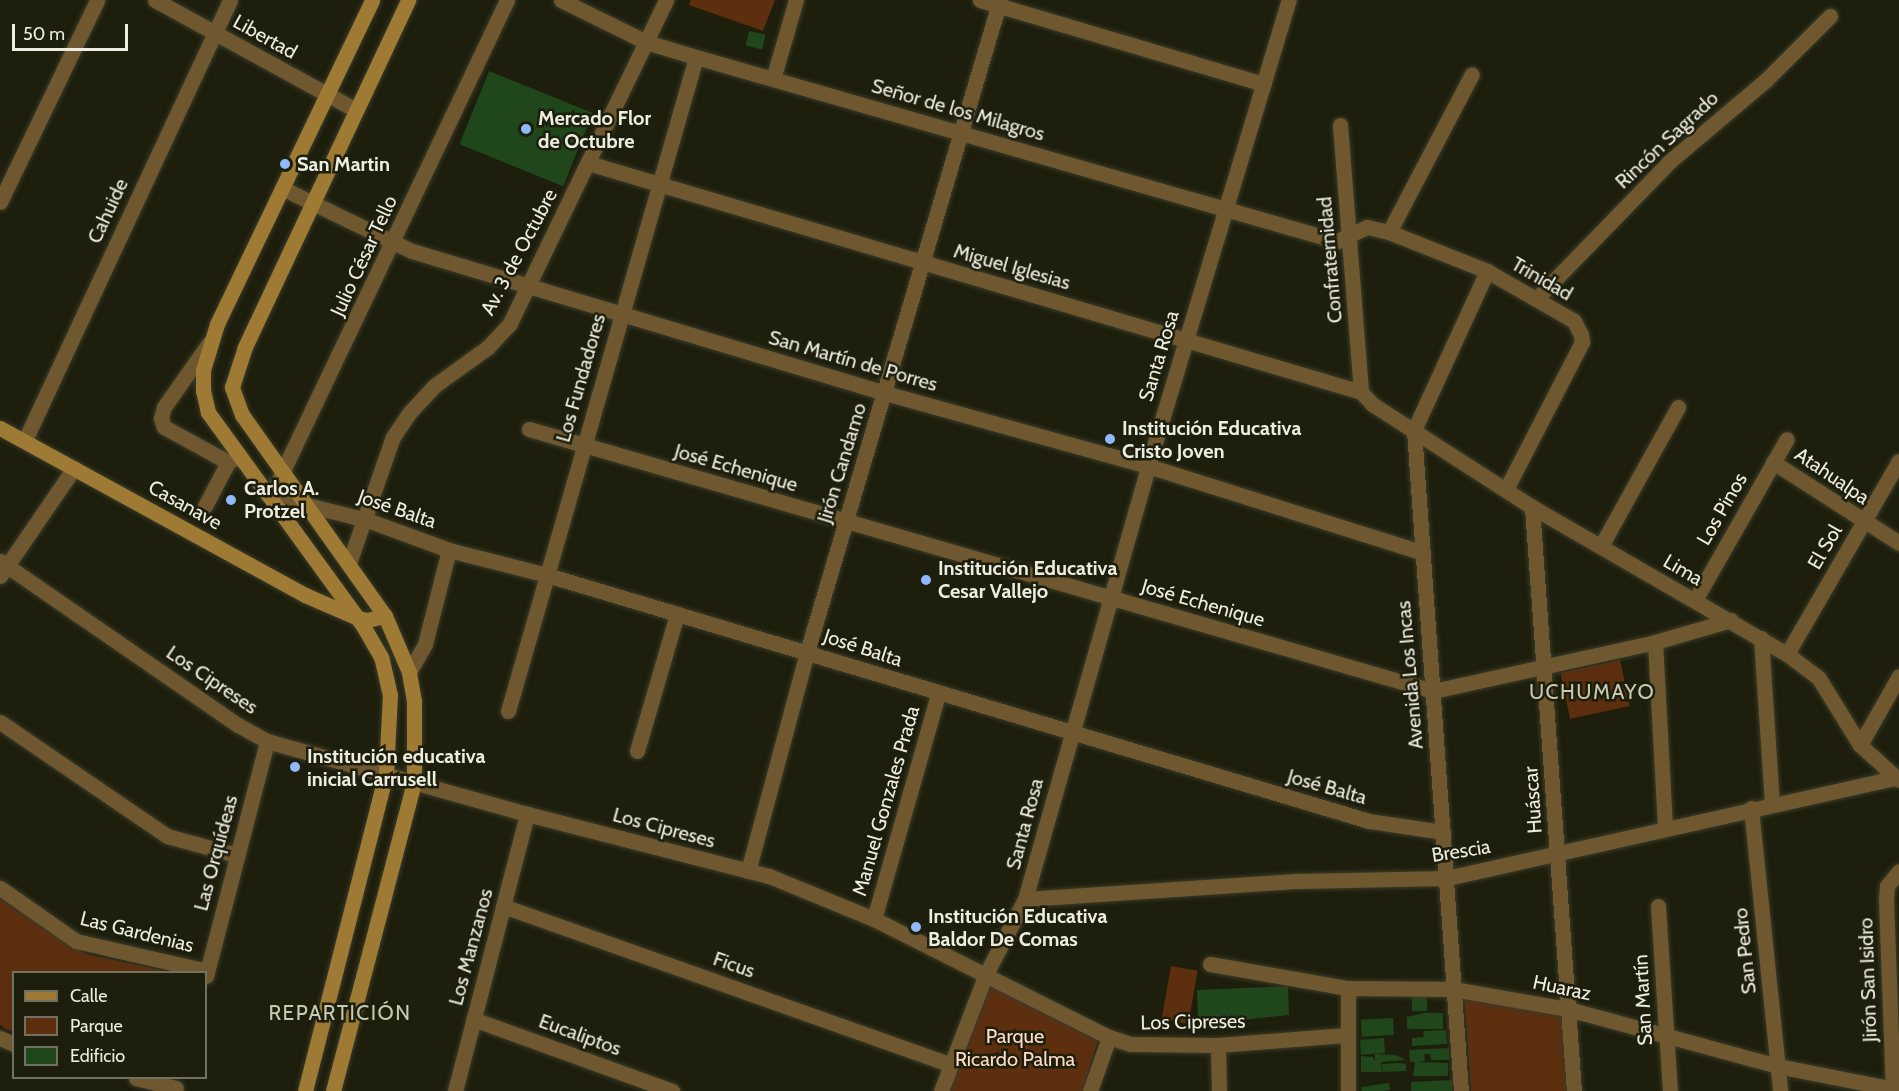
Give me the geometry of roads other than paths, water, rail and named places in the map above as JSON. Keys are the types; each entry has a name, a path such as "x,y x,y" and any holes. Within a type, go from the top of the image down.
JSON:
{"street":[{"path":"0,202 97,0"},
{"name":"Libertad","path":"154,0 356,110"},
{"name":"Cahuide","path":"25,440 230,0"},
{"path":"234,459 164,427 161,418 164,407 209,343 372,0"},
{"path":"333,1091 414,782 417,742 409,672 385,615 242,415 232,387 244,349 408,0"},
{"name":"Julio César Tello","path":"271,496 396,240 507,0"},
{"name":"Señor de los Milagros","path":"561,0 646,42 1225,211 1337,241 1349,237"},
{"name":"Av. 3 de Octubre","path":"349,563 367,520 393,437 410,412 434,386 488,347 510,323 666,0"},
{"path":"773,79 796,0"},
{"path":"980,0 999,3 1264,84"},
{"name":"Santa Rosa","path":"941,1091 986,974 1025,899 1148,466 1289,0"},
{"name":"Jirón Candamo","path":"748,871 807,652 964,133 999,3"},
{"name":"Rincón Sagrado","path":"1536,298 1677,154 1766,81 1830,16"},
{"name":"Los Fundadores","path":"508,711 696,57"},
{"path":"1389,232 1472,74"},
{"name":"Confraternidad","path":"1340,125 1361,392"},
{"name":"Miguel Iglesias","path":"588,164 1361,392 1372,404 1414,430"},
{"name":"San Martín de Porres","path":"282,188 396,240 412,251 885,393 1148,466 1421,552"},
{"name":"Trinidad","path":"1349,237 1366,227 1389,232 1486,271 1574,321 1582,342 1506,489"},
{"name":"Avenida Los Incas","path":"1461,1091 1414,430 1486,271"},
{"path":"209,343 203,391 208,411 234,459 271,496 357,618 381,657 390,695 386,773 305,1091"},
{"path":"1601,546 1678,407"},
{"name":"Casanave","path":"0,428 305,595 357,618 376,620 385,615"},
{"name":"José Echenique","path":"529,429 1433,691 1655,642 1731,620"},
{"name":"Lima","path":"1414,430 1532,507 1787,654 1818,677 1860,745 1896,779"},
{"name":"Los Pinos","path":"1695,600 1787,439"},
{"path":"205,506 234,459"},
{"name":"El Sol","path":"1787,654 1899,461"},
{"name":"Atahualpa","path":"1773,462 1863,523 1899,543"},
{"path":"3,567 74,468"},
{"name":"José Balta","path":"271,496 301,500 367,520 449,550 547,575 807,652 1071,735 1369,821 1443,832"},
{"name":"Huáscar","path":"1532,507 1574,1091"},
{"path":"409,672 425,644 449,550"},
{"name":"Los Cipreses","path":"3,567 238,725 267,741 527,814 769,876 874,919 1109,1037 1130,1044 1218,1045 1346,1035"},
{"path":"636,751 677,614"},
{"path":"1761,638 1772,802"},
{"path":"1655,642 1665,828"},
{"path":"1860,745 1899,676"},
{"name":"Manuel Gonzales Prada","path":"874,919 938,695"},
{"path":"0,722 167,836 237,855"},
{"name":"Las Orquídeas","path":"207,971 267,741"},
{"name":"Brescia","path":"1025,899 1299,881 1447,878 1772,802 1896,779"},
{"name":"San Pedro","path":"1751,808 1780,1091"},
{"name":"Los Manzanos","path":"454,1091 527,814"},
{"name":"Jirón San Isidro","path":"1895,1090 1886,900 1887,886 1899,871"},
{"name":"Las Gardenias","path":"0,888 76,941 198,971"},
{"name":"Ficus","path":"503,906 951,1065"},
{"name":"San Martín","path":"1658,906 1670,1091"},
{"name":"Huaraz","path":"1210,964 1348,988 1454,989 1568,1009 1779,1066 1895,1090"},
{"path":"1348,988 1346,1035 1348,1091"},
{"name":"Eucaliptos","path":"473,1019 672,1091"},
{"path":"1090,1091 1109,1037"},
{"path":"1218,1045 1219,1091"},
{"path":"146,1079 177,1085"}],"place":[{"name":"Mercado Flor de Octubre","path":"526,129"},
{"name":"San Martin","path":"285,164"},
{"name":"Institución Educativa Cristo Joven","path":"1110,439"},
{"name":"Carlos A. Protzel","path":"231,500"},
{"name":"Institución Educativa Cesar Vallejo","path":"926,580"},
{"name":"Institución educativa inicial Carrusell","path":"295,767"},
{"name":"Institución Educativa Baldor De Comas","path":"916,927"}],"district":[{"name":"UCHUMAYO","path":"1592,692"},
{"name":"REPARTICIÓN","path":"340,1013"}],"park label":[{"name":"Parque Ricardo Palma","path":"1015,1048"}]}
